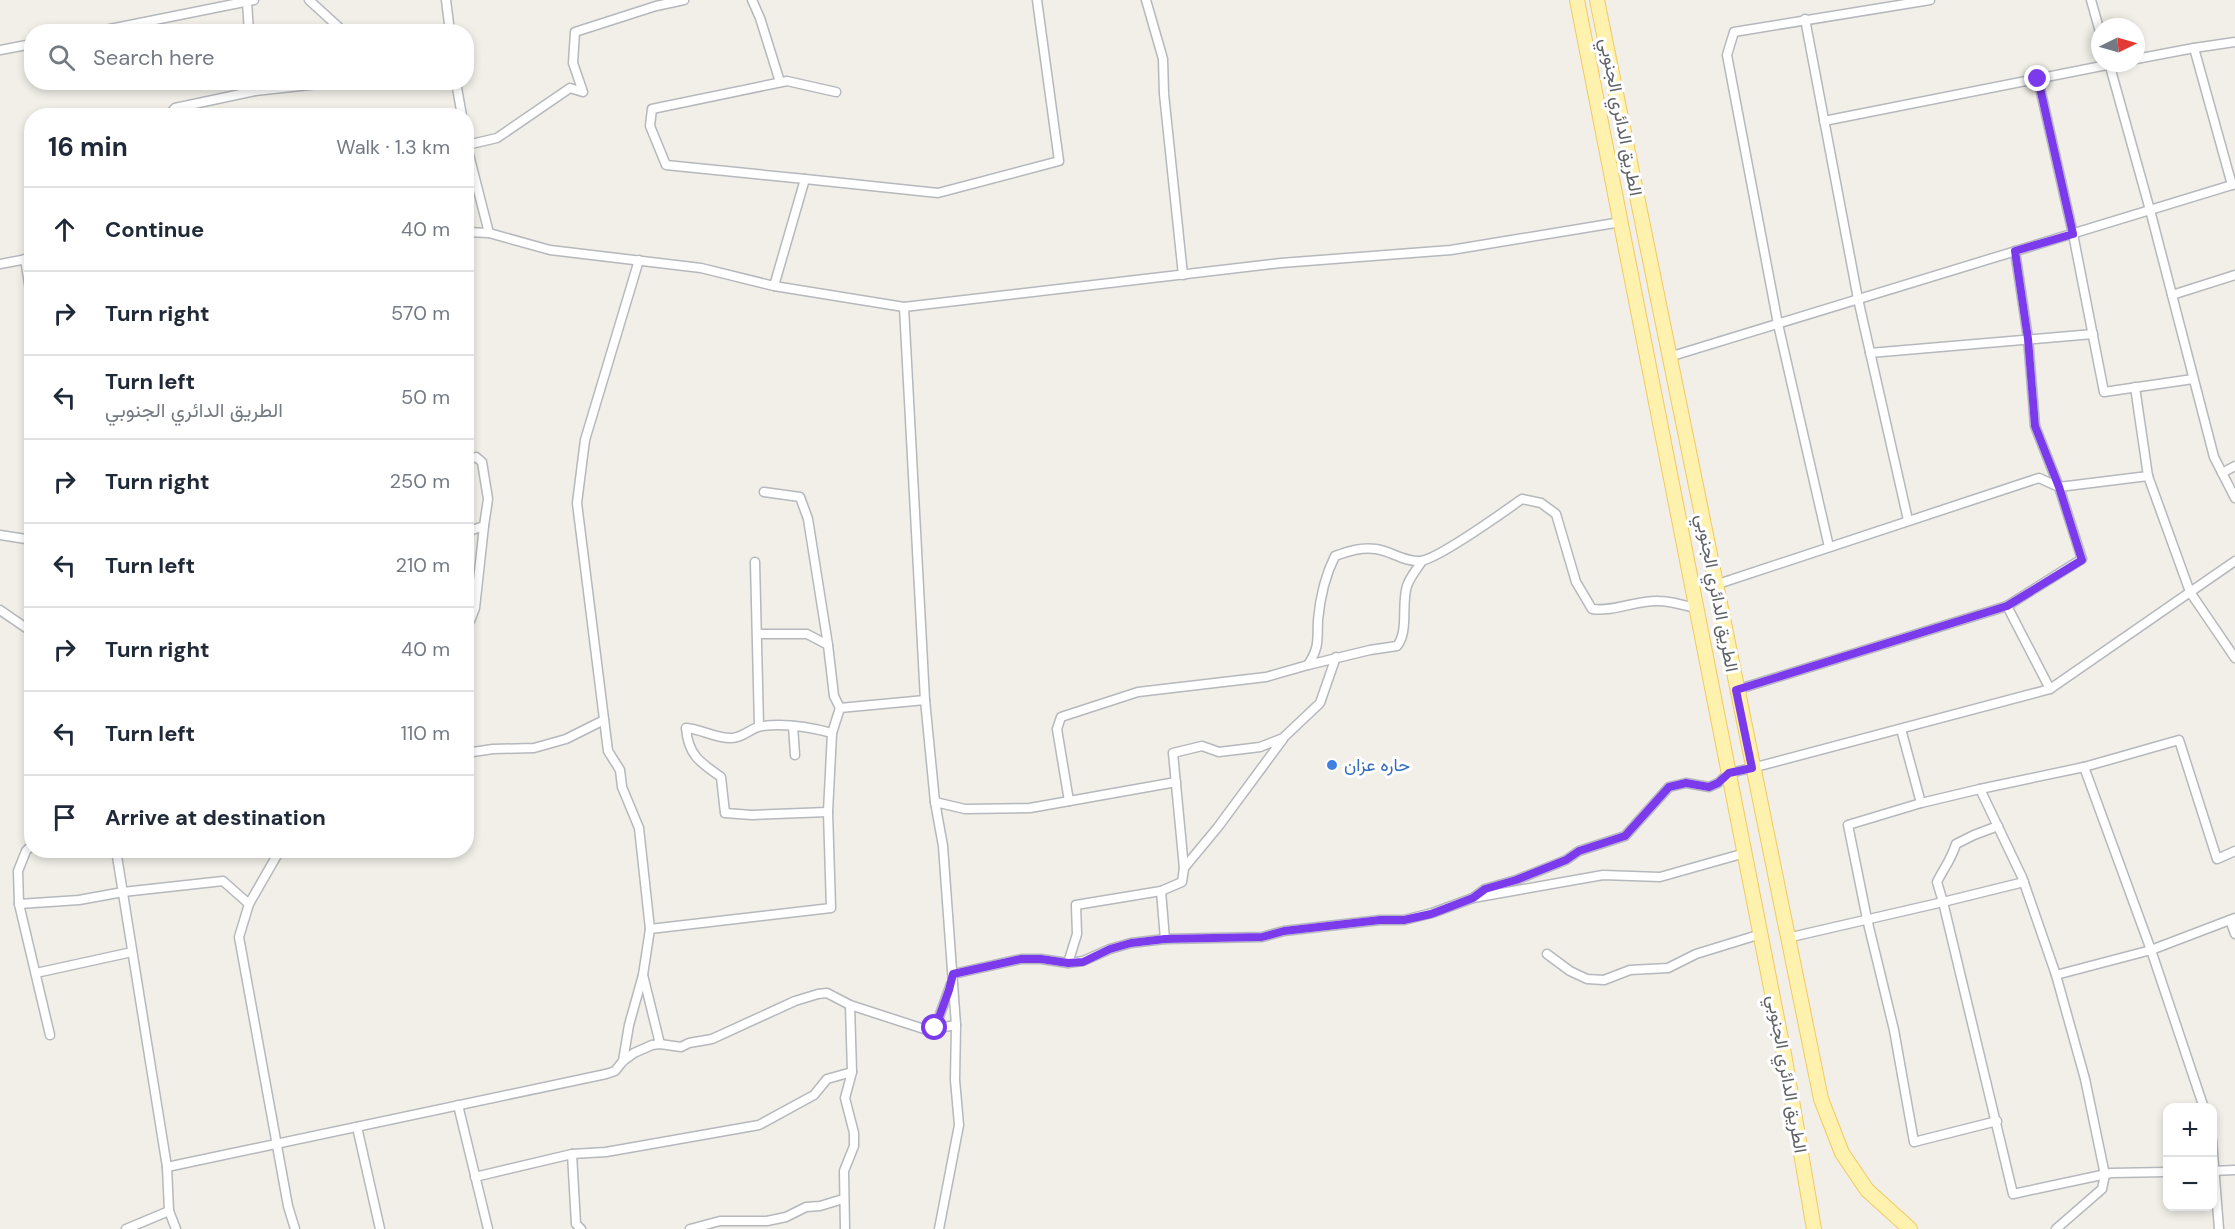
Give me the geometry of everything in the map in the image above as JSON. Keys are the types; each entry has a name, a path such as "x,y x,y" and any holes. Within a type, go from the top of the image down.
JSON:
{"main road":[{"name":"الطريق الدائري الجنوبي","path":"1577,0 1761,934 1814,1229"},
{"name":"الطريق الدائري الجنوبي","path":"1597,0 1821,1099 1842,1153 1867,1190 1910,1229"}],"street":[{"path":"309,0 335,24"},
{"path":"446,0 449,24"},
{"path":"474,143 497,138 570,88 583,92 573,63 575,32 656,6 684,0"},
{"path":"752,0 780,82"},
{"path":"836,92 787,81 780,82 652,109 650,126 666,165 938,193 1059,161 1038,0"},
{"path":"1146,0 1163,59 1164,94 1183,275"},
{"path":"1829,547 1778,324 1727,55 1734,32 1893,3 1930,0"},
{"path":"2091,0 2096,18"},
{"path":"135,24 251,1 250,24"},
{"path":"1805,20 1858,300 1908,520"},
{"path":"2145,57 2235,42"},
{"path":"0,50 24,46"},
{"path":"1669,357 2234,185 2194,48"},
{"path":"1824,121 2091,68"},
{"path":"2113,72 2214,457 2235,498"},
{"path":"2038,79 2073,234 2104,392 2193,379"},
{"path":"175,108 243,90"},
{"path":"457,90 461,108"},
{"path":"474,172 489,233"},
{"path":"774,286 805,179"},
{"path":"474,232 489,233 550,249 701,268 774,286 904,308 1281,263 1451,250 1621,222"},
{"path":"1736,690 2007,606 2082,560 2059,487 2035,426 2028,339 2015,251"},
{"path":"0,264 24,259"},
{"path":"623,1061 629,1025 643,975 650,929 639,828 622,787 620,770 608,751 577,503 585,440 639,260"},
{"path":"2172,295 2235,274"},
{"path":"904,308 925,700 935,802 943,846 956,1025 955,1080 959,1125 939,1229"},
{"path":"1870,353 2092,334"},
{"path":"2135,387 2148,476 2190,592 2235,658"},
{"path":"474,458 482,462 488,499 474,611"},
{"path":"2222,473 2235,466"},
{"path":"1715,585 2039,478 2059,487 2148,476"},
{"path":"650,929 831,908 828,812 832,733 840,708 834,696 808,519 800,497 764,492"},
{"path":"1069,801 1057,729 1061,717 1138,692 1266,677 1336,657 1397,646 1403,639 1403,611 1407,585 1422,561 1444,550 1522,499 1541,503 1556,514 1576,582 1592,609 1606,611 1624,605 1660,601 1697,608"},
{"path":"474,529 484,526"},
{"path":"0,535 24,539"},
{"path":"1308,665 1317,648 1318,618 1327,572 1335,556 1354,549 1377,549 1402,559 1422,561"},
{"path":"1473,898 1485,889 1516,880 1566,860 1579,851 1625,836 1669,787 1686,783 1709,787 1718,783 1729,773 2050,688 2235,561"},
{"path":"755,562 759,726"},
{"path":"2007,606 2050,688"},
{"path":"0,610 24,626"},
{"path":"758,634 807,634 828,645"},
{"path":"1184,868 1218,827 1283,738 1320,703 1336,657"},
{"path":"840,708 925,700"},
{"path":"474,752 534,748 566,739 604,720"},
{"path":"828,812 752,815 725,813 721,777 698,760 687,745 686,728 699,728 713,735 732,738 749,733 759,726 808,726 832,733"},
{"path":"793,726 795,755"},
{"path":"1901,729 1921,802"},
{"path":"1068,963 1077,934 1076,905 1161,891 1182,882 1184,868 1173,753 1202,746 1219,752 1260,747 1283,738"},
{"path":"1997,1121 1914,1142 1894,1030 1867,919 1848,825 1921,802 2084,767 2179,740 2217,859 2235,851"},
{"path":"2084,767 2151,950 2203,1103"},
{"path":"935,802 965,809 1030,808 1176,782"},
{"path":"1980,789 2024,882 2056,975 2085,1079 2105,1175 2102,1189 2056,1229"},
{"path":"1998,826 1956,844 1950,863 1944,867 1937,882 2013,1194 2105,1175 2163,1172"},
{"path":"953,974 1021,959 1083,962 1110,949 1131,943 1165,939 1262,937 1284,931 1380,920 1404,920 1431,914 1473,898 1604,875 1660,877 1745,853"},
{"path":"24,856 18,871 19,904 50,1035"},
{"path":"117,858 167,1167 169,1211 176,1229"},
{"path":"275,858 249,904 239,937 276,1144 288,1206 295,1229"},
{"path":"19,904 79,900 123,892 223,881 249,904"},
{"path":"1787,938 2024,882"},
{"path":"1161,891 1165,939"},
{"path":"2056,975 2151,950 2233,919 2235,934"},
{"path":"1547,954 1587,979 1604,980 1630,970 1668,968 1696,954 1761,934"},
{"path":"36,973 132,952"},
{"path":"935,1028 953,974"},
{"path":"643,975 660,1044"},
{"path":"167,1167 606,1074 615,1071 623,1061 643,1049 660,1044 681,1047 689,1043 712,1039 795,1001 818,994 827,993 850,1005 927,1030 956,1025"},
{"path":"845,1229 844,1171 854,1146 854,1133 845,1098 852,1072 850,1005"},
{"path":"475,1177 572,1154 627,1149 759,1125 814,1095 827,1079 852,1072"},
{"path":"458,1105 488,1229"},
{"path":"357,1127 380,1229"},
{"path":"572,1154 576,1224 581,1229"},
{"path":"2217,1171 2235,1170"},
{"path":"690,1229 720,1221 767,1221 786,1217 807,1207 820,1206 843,1199"},
{"path":"2217,1206 2219,1229"},
{"path":"126,1229 169,1211"}],"place":[{"name":"حاره عزان","path":"1332,765"}],"route":[{"path":"935,1028 953,974 1021,959 1083,962 1092,956 1131,943 1165,939 1262,937 1284,931 1380,920 1404,920 1431,914 1473,898 1485,889 1516,880 1566,860 1579,851 1625,836 1659,795 1669,787 1686,783 1709,787 1718,783 1729,773 1752,768 1736,690 2007,606 2082,560 2059,487 2035,426 2028,339 2015,251 2073,234 2038,79"}]}
